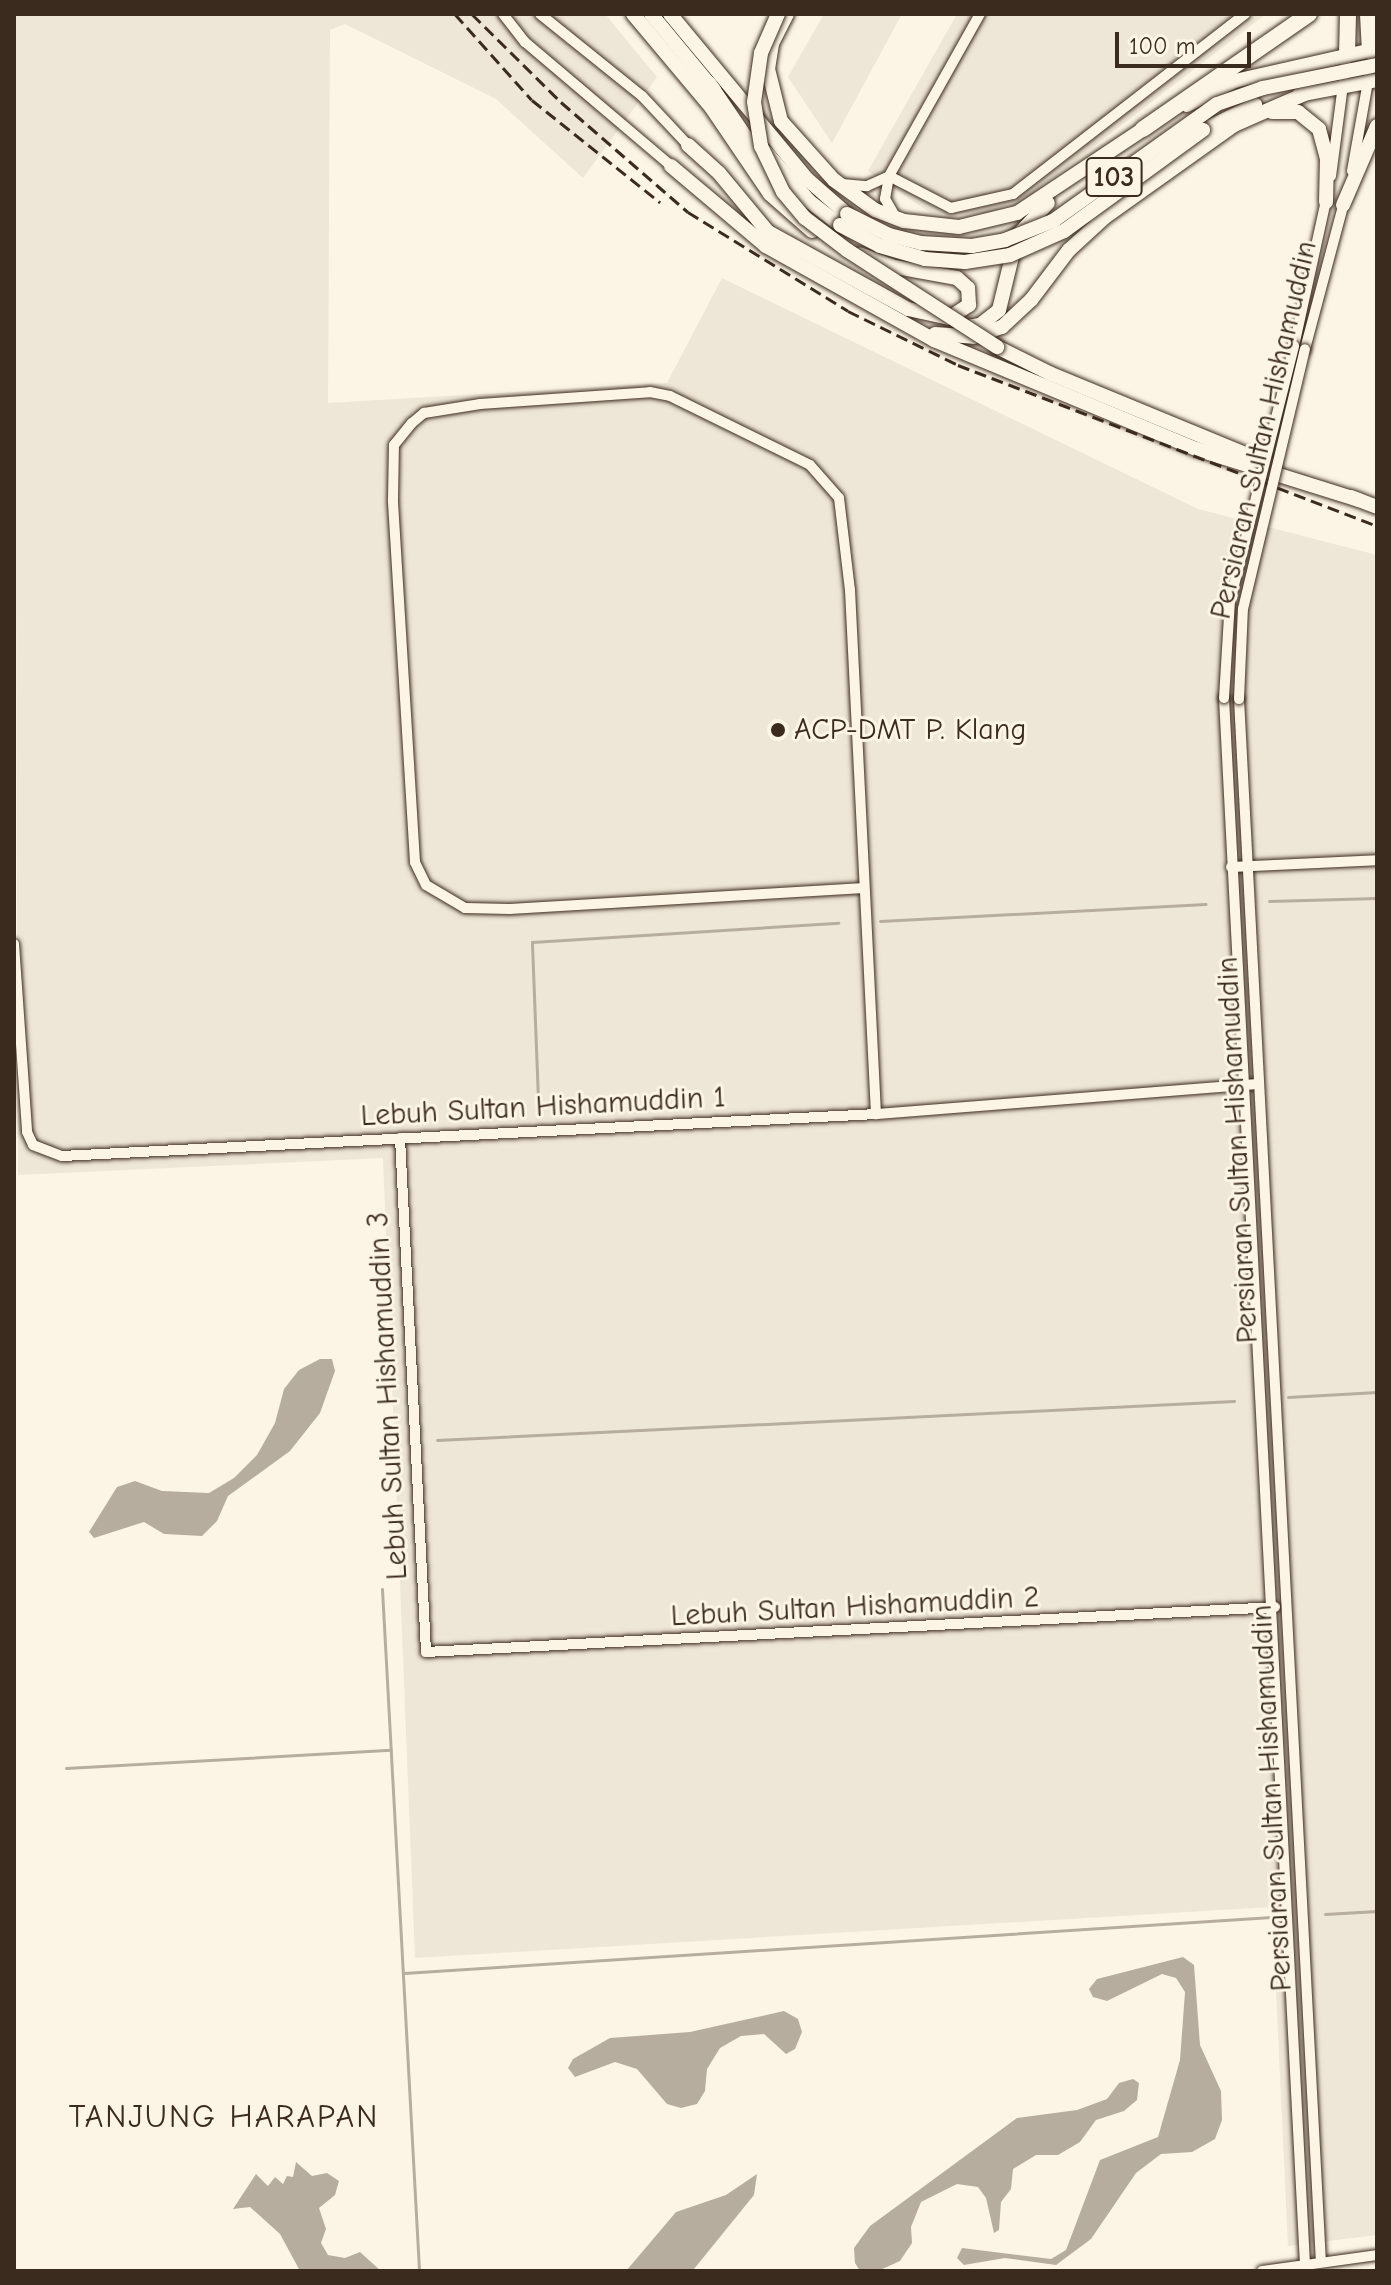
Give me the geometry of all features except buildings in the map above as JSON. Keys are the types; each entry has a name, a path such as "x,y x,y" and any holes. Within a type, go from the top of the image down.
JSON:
{"highway":[{"path":"1143,129 1309,14"},
{"path":"1347,55 1348,14"},
{"path":"1368,14 1375,55"}],"main road":[{"path":"633,14 724,125 778,204 847,250 997,347 1076,385 1377,507"},
{"name":"103","path":"651,14 809,201 880,246 925,259 965,262 1010,255 1064,231 1203,130 1252,106 1307,93"},
{"name":"103","path":"672,14 843,220 921,243 972,246 1005,240 1053,221 1217,104 1375,55"},
{"path":"778,14 763,44 756,79 761,146 796,209 847,250"},
{"path":"787,14 770,52 770,94 787,130 829,176"},
{"path":"906,316 957,327 974,327 991,318 1005,299 1020,230 1066,186 1143,129 1235,81 1347,55 1375,55"},
{"path":"671,166 754,238 906,316 959,338 1002,327 1031,300 1082,236 1234,125 1307,93 1373,81"},
{"path":"709,83 767,171 846,245 895,267 957,278 970,291 967,308 954,316 906,316"},
{"path":"732,85 829,176 875,210 904,221 946,227 989,222 1017,213 1066,186"},
{"path":"1234,125 1284,110 1310,119 1324,141 1326,202"},
{"path":"1343,205 1377,126"},
{"path":"688,145 719,173 768,232 906,316 958,352 1196,449 1359,500"}],"street":[{"path":"503,14 525,42 671,166"},
{"path":"540,14 642,96 688,145"},
{"path":"904,221 887,205 889,176 980,14"},
{"path":"829,176 860,187 889,176 951,208 1013,194 1245,14"},
{"name":"Persiaran Sultan Hishamuddin","path":"1321,2262 1239,699 1243,609 1299,348 1346,86 1347,55"},
{"name":"Persiaran Sultan Hishamuddin","path":"1305,2265 1224,698 1230,601 1299,348 1343,205 1373,81 1375,55"},
{"path":"864,888 510,909 465,908 426,885 415,862 393,500 394,445 412,423 424,413 480,404 650,392 670,396 796,458 828,481 845,514 876,1114"},
{"path":"1231,867 1377,860"},
{"name":"Lebuh Sultan Hishamuddin 1","path":"14,944 27,1132 33,1145 62,1156 876,1114 1259,1084"},
{"name":"Lebuh Sultan Hishamuddin 3","path":"400,1138 426,1652"},
{"name":"Lebuh Sultan Hishamuddin 2","path":"426,1652 1286,1607"},
{"path":"1295,2074 1311,2073"},
{"path":"1262,2271 1377,2255"}],"shaded area":[{"path":"14,14 605,14 657,77 583,178 496,99 345,24 330,30 328,403 667,383 722,278 1198,509 1377,555 1377,2235 1288,2246 1272,1907 415,1958 383,1158 18,1175"},
{"path":"824,14 902,14 832,143 788,77"},
{"path":"957,14 1266,14 1032,194 987,213 932,214 868,171"},
{"path":"320,1359 332,1359 335,1371 320,1413 290,1451 228,1496 217,1521 202,1536 164,1534 144,1522 94,1538 89,1532 117,1487 135,1481 162,1491 209,1493 234,1478 257,1455 275,1423 284,1389 299,1370"},
{"path":"1183,1957 1194,1965 1200,2045 1221,2091 1222,2120 1215,2139 1192,2152 1161,2154 1136,2173 1091,2239 1056,2265 1005,2258 964,2265 957,2258 962,2248 1051,2259 1066,2250 1100,2160 1158,2137 1180,2060 1185,1992 1176,1978 1162,1974 1107,2001 1093,1997 1089,1989 1097,1979"},
{"path":"784,2011 798,2019 802,2032 795,2049 786,2054 764,2034 741,2036 720,2048 707,2069 705,2091 697,2104 681,2108 667,2104 637,2069 615,2062 575,2077 568,2068 573,2059 610,2038 690,2032"},
{"path":"1133,2079 1139,2083 1137,2100 1124,2111 1096,2120 1080,2142 1058,2155 1036,2155 1013,2169 1011,2189 1001,2202 999,2230 994,2233 986,2198 978,2187 957,2184 921,2202 911,2227 912,2243 900,2261 878,2271 860,2271 855,2263 854,2248 870,2226 1017,2118 1077,2110 1107,2099 1119,2083"},
{"path":"296,2162 312,2176 327,2173 339,2181 335,2195 319,2208 326,2229 321,2243 328,2255 345,2258 360,2252 381,2271 300,2271 280,2234 250,2207 233,2209 256,2174 268,2186 275,2177 283,2184 287,2176 293,2177"},
{"path":"757,2174 754,2195 694,2269 626,2271 676,2212 726,2195"}],"waterway":[{"path":"1269,901 1377,898"},
{"path":"880,921 1206,904"},
{"path":"538,1100 532,942 838,923"},
{"path":"1288,1397 1377,1392"},
{"path":"437,1440 1234,1401"},
{"path":"382,1589 419,2271"},
{"path":"66,1768 391,1750"},
{"path":"1325,1914 1377,1911"},
{"path":"404,1973 1273,1917"}],"railway":[{"path":"455,14 532,100 660,202"},
{"path":"472,14 561,102 688,212 848,311 958,365 1377,526"}],"place":[{"name":"ACP-DMT P. Klang","path":"778,730"}],"district":[{"name":"TANJUNG HARAPAN","path":"224,2117"}]}
